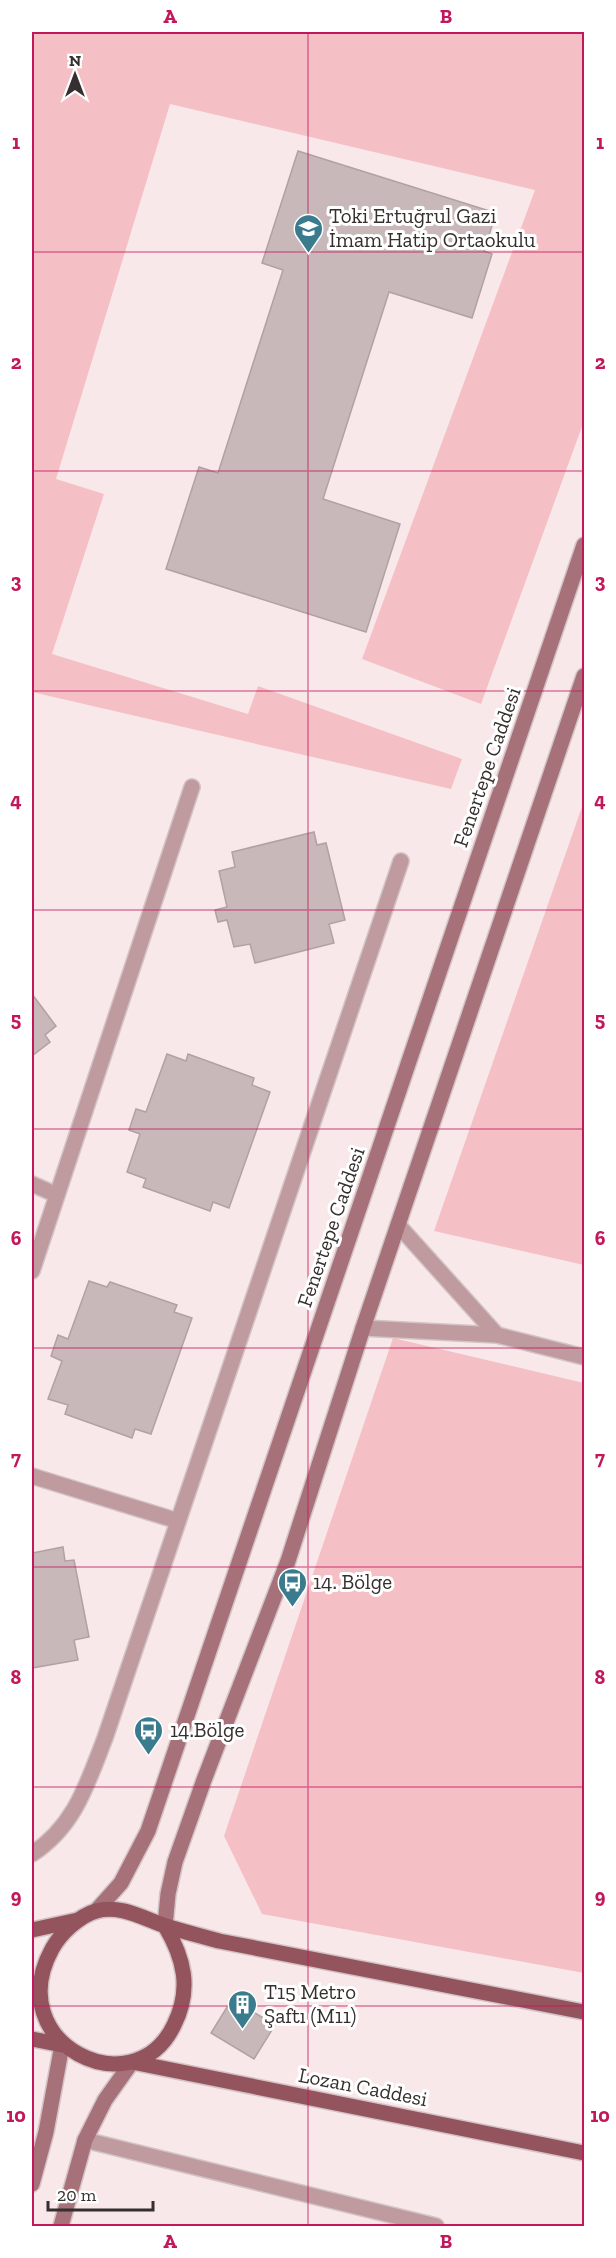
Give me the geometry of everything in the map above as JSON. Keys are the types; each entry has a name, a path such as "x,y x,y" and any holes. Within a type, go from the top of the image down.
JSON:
{"main road":[{"name":"Fenertepe Caddesi","path":"96,1911 121,1883 148,1831 585,545"},
{"path":"61,2226 85,2140 105,2100 132,2062 166,2039 174,2026 183,2002 185,1977 183,1963 165,1926 168,1894 175,1862 288,1561 363,1328 585,676"},
{"path":"132,2062 99,2061 78,2056 62,2045 50,2031 42,2012 38,1992 44,1962 58,1938 81,1919 96,1911 119,1911 139,1915 165,1926 219,1941 585,2012"},
{"path":"32,1930 81,1919"},
{"path":"32,2039 62,2045"},
{"path":"32,2184 46,2132 62,2045"},
{"name":"Lozan Caddesi","path":"132,2062 585,2153"}],"street":[{"path":"32,1271 192,787"},
{"path":"32,1854 50,1842 80,1802 105,1738 401,861"},
{"path":"32,1184 57,1195"},
{"path":"398,1225 497,1335"},
{"path":"363,1328 497,1335 585,1357"},
{"path":"32,1476 178,1521"},
{"path":"85,2140 436,2226"}],"shaded area":[{"path":"32,32 584,32 584,421 481,704 362,659 535,190 170,104 56,479 104,494 52,654 248,714 258,686 462,759 451,789 32,692"},
{"path":"584,801 584,1265 434,1231"},
{"path":"393,1338 584,1383 584,1973 262,1914 224,1836"}],"building":[{"path":"298,151 496,213 484,251 492,254 472,318 389,292 323,499 400,524 366,632 166,569 199,467 218,473 283,270 262,263"},
{"path":"314,832 317,845 326,843 345,920 329,924 334,943 255,963 250,944 234,947 227,920 218,922 215,910 227,907 219,871 235,867 232,852"},
{"path":"32,994 56,1026 45,1035 50,1042 32,1056"},
{"path":"167,1054 186,1061 188,1054 254,1078 252,1085 270,1092 229,1208 213,1202 210,1211 143,1187 146,1179 127,1172 140,1134 129,1130 136,1109 146,1112"},
{"path":"89,1281 107,1287 110,1282 177,1305 174,1312 192,1318 151,1434 135,1429 132,1438 65,1414 68,1405 48,1399 62,1361 51,1356 58,1335 68,1339"},
{"path":"63,1547 65,1561 74,1560 89,1637 74,1640 78,1660 32,1668 32,1553"},
{"name":"T15 Metro Şaftı (M11)","path":"232,1999 275,2025 254,2059 211,2033"}],"place":[{"name":"Toki Ertuğrul Gazi İmam Hatip Ortaokulu","path":"308,254"},
{"name":"14. Bölge","path":"292,1608"},
{"name":"14.Bölge","path":"149,1756"},
{"name":"T15 Metro Şaftı (M11)","path":"243,2030"}]}
